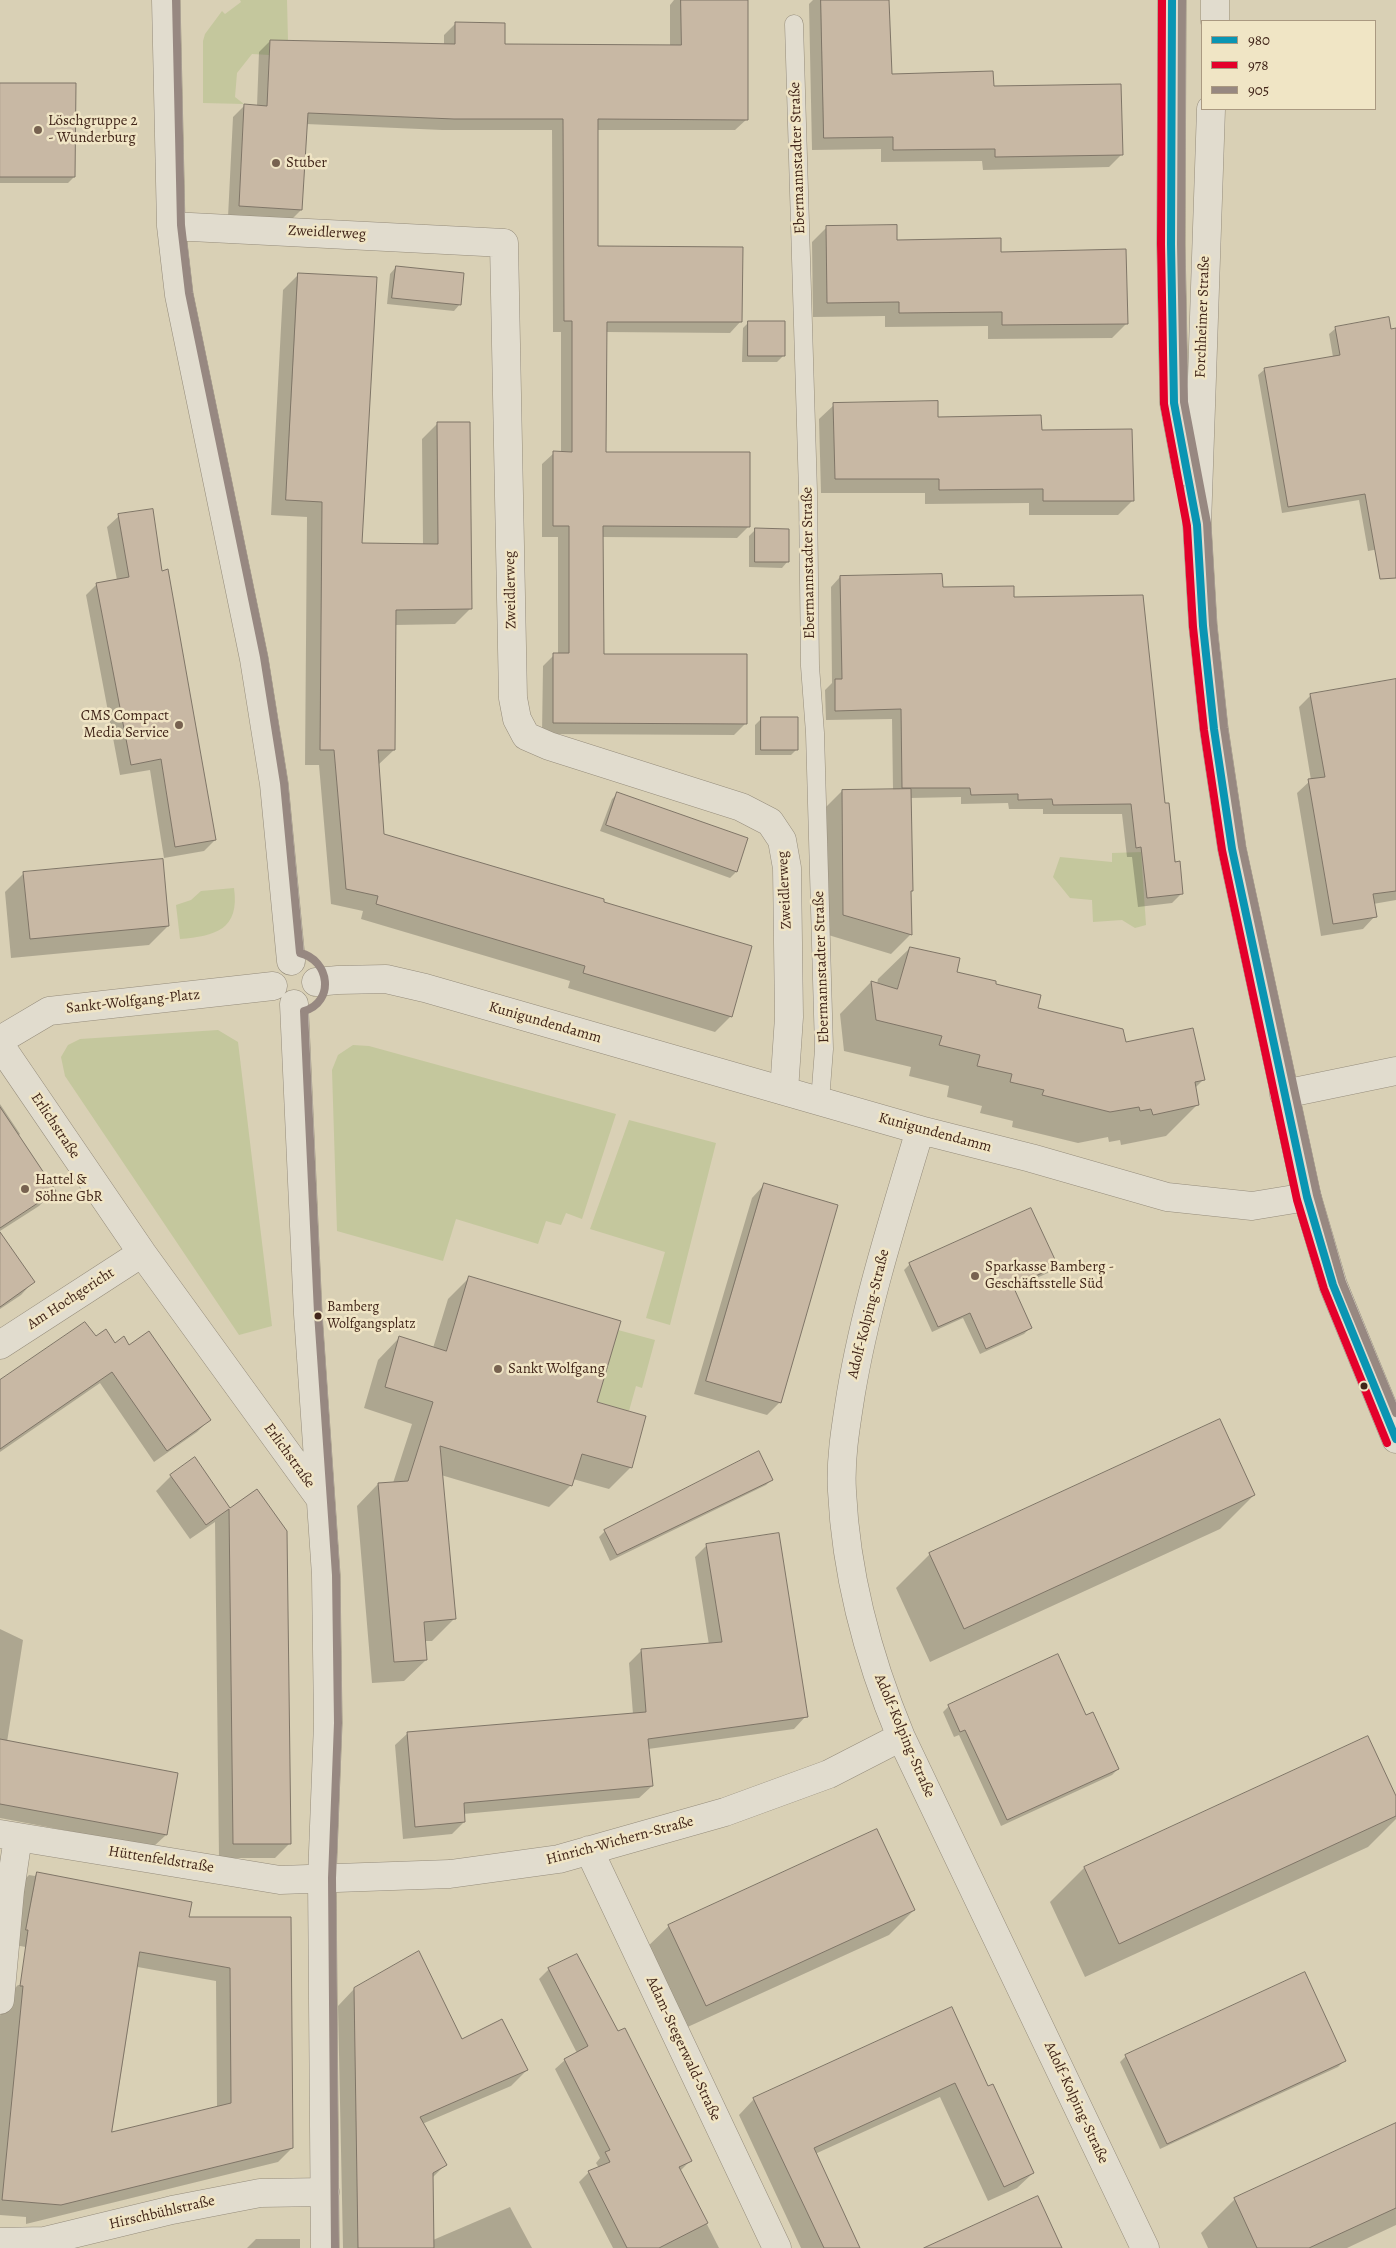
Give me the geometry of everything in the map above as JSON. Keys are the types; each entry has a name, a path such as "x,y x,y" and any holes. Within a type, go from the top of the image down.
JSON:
{"street":[{"path":"166,0 171,226 179,295 254,659 274,784 291,961"},
{"name":"Forchheimer Straße","path":"1172,0 1171,244 1174,403 1197,525"},
{"path":"1215,20 1216,0"},
{"name":"Forchheimer Straße","path":"1211,110 1197,525 1204,626 1214,729 1232,849 1307,1197"},
{"name":"Zweidlerweg","path":"171,226 504,243 513,698 517,719 526,736 549,746 741,807 770,822 782,840 787,868 790,1017 784,1091"},
{"path":"291,961 300,961 308,966 314,973 316,982 315,991 310,998 302,1003 294,1004 280,999 273,986 276,970 291,961"},
{"name":"Kunigundendamm","path":"316,982 386,979 426,988 920,1130 1031,1158 1167,1197 1252,1206 1307,1197"},
{"name":"Sankt-Wolfgang-Platz","path":"0,1040 48,1011 273,986"},
{"path":"294,1004 307,1305 319,1497"},
{"name":"Erlichstraße","path":"0,1045 142,1253 319,1497 326,1575 328,1723 322,1878 326,2248"},
{"path":"1284,1094 1396,1071"},
{"name":"Adolf-Kolping-Straße","path":"920,1130 859,1344 844,1438 842,1490 849,1556 881,1690 901,1736 1145,2248"},
{"path":"1307,1197 1333,1285 1396,1439"},
{"name":"Am Hochgericht","path":"0,1346 142,1253"},
{"name":"Hinrich-Wichern-Straße","path":"322,1878 450,1874 559,1859 725,1812 829,1774 901,1736"},
{"path":"0,2000 10,1891 9,1836"},
{"name":"Hüttenfeldstraße","path":"9,1836 280,1880 322,1878"},
{"name":"Adam-Stegerwald-Straße","path":"589,1850 777,2248"},
{"name":"Hirschbühlstraße","path":"0,2242 44,2241 172,2210 260,2193 325,2192"}],"lane":[{"name":"Ebermannstadter Straße","path":"794,24 808,492 810,666 816,743 824,1049 820,1101"}],"green space":[{"path":"240,0 287,0 288,41 270,40 269,55 252,54 237,73 235,97 244,104 203,103 203,41 205,34 222,11 225,14 241,2"},
{"path":"1141,852 1146,925 1135,928 1122,920 1093,922 1092,900 1070,898 1053,877 1060,857 1112,862 1112,853"},
{"path":"234,888 235,902 229,922 214,933 180,939 176,905 191,900 201,891"},
{"path":"218,1030 238,1042 272,1326 239,1335 65,1076 61,1057 68,1045 80,1039"},
{"path":"353,1045 369,1046 616,1114 582,1219 566,1213 561,1225 546,1221 538,1244 456,1219 443,1261 337,1231 332,1070 338,1055"},
{"path":"629,1120 716,1143 670,1325 646,1318 665,1252 590,1229"},
{"path":"618,1330 655,1340 642,1388 636,1386 629,1411 597,1402"}],"building":[{"path":"681,0 748,0 748,120 598,119 598,246 743,247 742,322 607,322 606,452 750,452 750,527 603,526 604,654 747,654 747,724 553,723 553,653 569,653 569,526 553,526 553,451 572,452 572,321 564,321 563,119 454,119 308,113 302,210 239,206 244,104 267,106 270,40 455,44 455,22 505,23 505,44 681,45"},
{"path":"821,0 889,0 892,74 993,71 994,86 1121,84 1123,155 995,157 995,149 893,150 893,137 824,138"},
{"name":"Löschgruppe 2 - Wunderburg","path":"0,83 76,83 75,177 0,177"},
{"path":"897,225 897,240 1001,238 1001,252 1126,249 1128,324 1002,325 1002,312 899,313 899,302 827,303 826,226"},
{"path":"396,266 464,273 461,305 392,298"},
{"path":"298,273 377,277 362,543 438,544 437,422 470,422 472,609 396,610 395,750 378,750 384,834 604,899 604,902 752,946 732,1017 583,973 585,966 376,904 378,896 346,889 334,750 320,750 322,502 286,500"},
{"path":"1389,317 1391,329 1396,328 1396,578 1380,579 1365,494 1288,507 1264,368 1340,355 1335,327"},
{"path":"748,321 785,321 785,356 748,356"},
{"path":"938,401 938,417 1041,415 1042,430 1132,429 1134,501 1043,501 1043,489 939,490 939,479 835,479 833,403"},
{"path":"153,509 162,571 168,569 216,840 175,847 161,759 131,765 96,583 129,577 118,514"},
{"path":"755,528 789,529 789,562 755,562"},
{"path":"942,574 943,587 1014,586 1014,597 1143,595 1165,803 1169,803 1175,862 1180,861 1183,894 1147,898 1141,847 1136,848 1131,804 1053,805 1052,799 1018,800 1018,794 971,795 970,788 902,788 901,709 835,711 835,679 842,679 840,576"},
{"path":"1396,679 1396,891 1373,894 1377,917 1333,924 1308,779 1325,777 1310,694"},
{"path":"761,717 798,717 798,750 761,750"},
{"path":"911,789 912,935 843,915 842,790"},
{"path":"617,792 748,838 737,872 606,825"},
{"path":"163,859 169,926 30,939 23,872"},
{"path":"910,947 960,958 957,972 996,981 996,984 1041,995 1038,1008 1123,1029 1126,1042 1193,1028 1205,1080 1195,1082 1199,1105 1153,1115 1151,1109 1140,1111 1139,1107 1110,1112 1042,1095 1044,1090 1010,1082 1012,1074 977,1066 980,1055 939,1045 942,1036 876,1020 871,981 897,989"},
{"path":"0,1107 56,1191 0,1228"},
{"path":"764,1183 838,1205 781,1403 706,1381"},
{"name":"Sparkasse Bamberg - Geschäftsstelle Süd","path":"1031,1208 1058,1266 1013,1286 1032,1328 986,1349 970,1313 938,1327 909,1263"},
{"path":"0,1232 35,1282 0,1307"},
{"name":"Sankt Wolfgang","path":"469,1276 621,1321 597,1402 646,1416 632,1468 582,1454 572,1486 440,1446 456,1619 424,1622 427,1660 394,1662 378,1483 408,1481 433,1402 385,1387 399,1336 446,1351"},
{"path":"85,1322 96,1336 106,1329 115,1343 124,1336 129,1345 149,1331 211,1420 167,1451 112,1372 0,1449 0,1380"},
{"path":"1220,1419 1255,1495 964,1629 929,1553"},
{"path":"759,1451 773,1480 617,1555 604,1530"},
{"path":"195,1457 230,1508 257,1489 287,1531 291,1844 233,1844 229,1509 206,1525 170,1475"},
{"path":"779,1533 808,1717 648,1739 653,1786 464,1803 465,1822 415,1827 407,1732 646,1712 641,1649 722,1642 706,1544"},
{"path":"1058,1654 1086,1715 1093,1712 1119,1769 1007,1820 965,1730 960,1732 948,1705"},
{"path":"1368,1736 1396,1796 1396,1816 1119,1944 1084,1867"},
{"path":"0,1739 178,1773 167,1835 0,1804"},
{"path":"877,1829 915,1910 706,2006 668,1925"},
{"path":"37,1872 192,1902 189,1917 291,1917 293,2148 61,2205 2,2200 23,1986 20,1986 28,1930 26,1930","holes":["140,1952 230,1968 231,2103 112,2132"]},
{"path":"419,1951 462,2039 502,2019 528,2070 420,2117 447,2165 433,2173 434,2248 358,2248 354,1988"},
{"path":"577,1954 618,2031 625,2028 692,2161 679,2167 708,2223 659,2248 627,2248 588,2171 610,2162 605,2152 610,2150 564,2059 588,2046 548,1968"},
{"path":"1305,1972 1346,2061 1167,2144 1125,2055"},
{"path":"952,2007 988,2086 993,2084 1034,2173 1004,2187 955,2083 814,2148 860,2248 824,2248 753,2098"},
{"path":"1396,2123 1396,2208 1309,2248 1257,2248 1234,2198"},
{"path":"1038,2196 1062,2248 924,2248"}],"transit line":[{"name":"905","path":"176,0 181,225 189,293 264,657 284,783 300,953 310,957 318,964 323,972 325,981 321,999 314,1006 304,1011 318,1313 336,1575 338,1723 332,1878 335,2248"},
{"name":"978","path":"1162,0 1161,244 1164,404 1187,526 1193,627 1204,730 1222,850 1297,1200 1324,1289 1387,1443"},
{"name":"980","path":"1172,0 1171,244 1174,403 1197,525 1203,626 1214,729 1232,849 1307,1197 1333,1285 1396,1439"},
{"name":"905","path":"1182,0 1181,244 1184,402 1207,523 1213,625 1224,728 1242,847 1317,1195 1342,1282 1396,1413"}],"place":[{"name":"Löschgruppe 2 - Wunderburg","path":"38,130"},
{"name":"Stuber","path":"276,163"},
{"name":"CMS Compact Media Service","path":"179,725"},
{"name":"Hattel & Söhne GbR","path":"25,1189"},
{"name":"Sparkasse Bamberg - Geschäftsstelle Süd","path":"975,1276"},
{"name":"Bamberg Wolfgangsplatz","path":"318,1316"},
{"name":"Sankt Wolfgang","path":"498,1369"}]}
